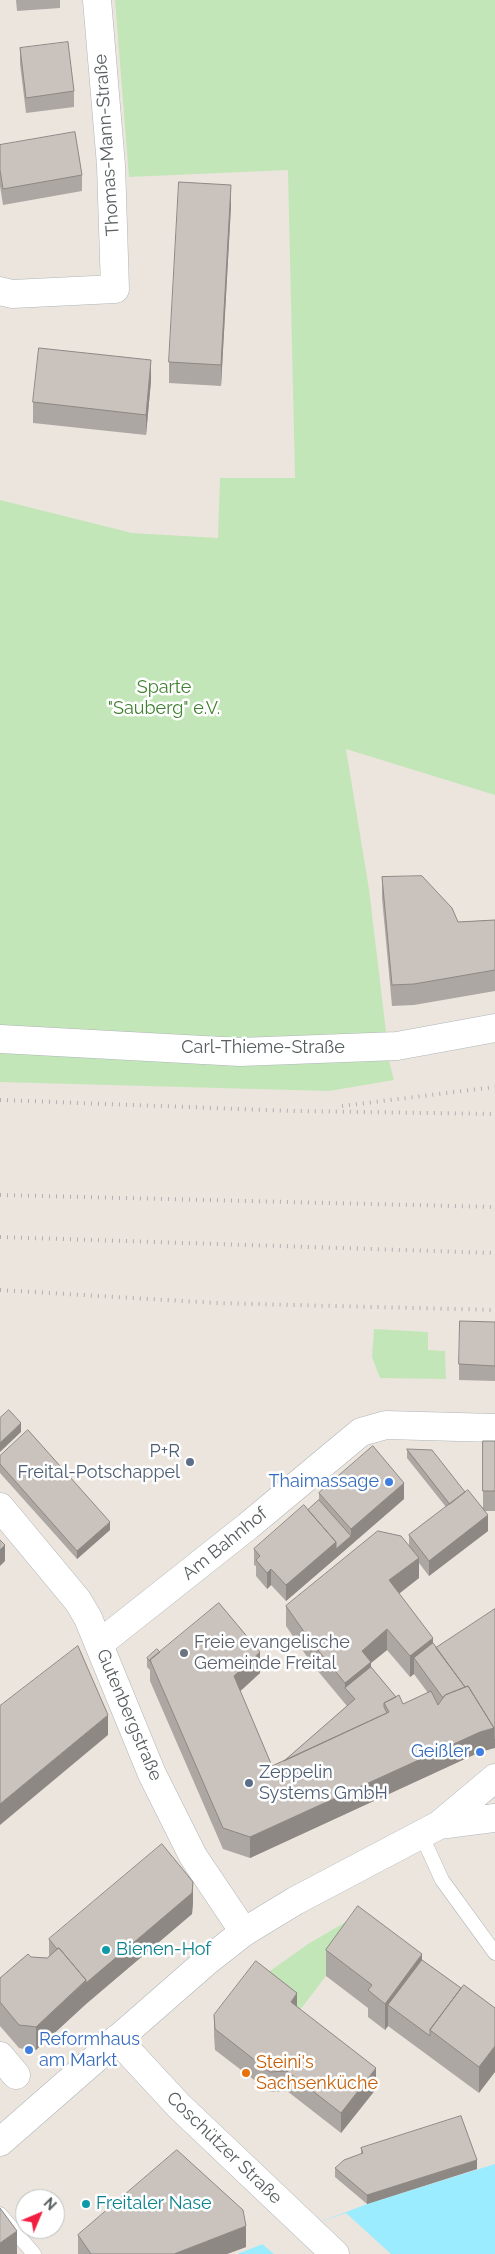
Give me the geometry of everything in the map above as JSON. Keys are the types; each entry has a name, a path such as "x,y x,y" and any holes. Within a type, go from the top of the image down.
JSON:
{"street":[{"name":"Thomas-Mann-Straße","path":"0,291 12,294 115,289 111,165 97,0"},
{"name":"Carl-Thieme-Straße","path":"0,1039 240,1052 397,1046 495,1028"},
{"name":"Am Bahnhof","path":"99,1644 147,1608 361,1432 386,1425 495,1428"},
{"name":"Gutenbergstraße","path":"0,1507 78,1601 99,1644 149,1765 193,1856 244,1932"},
{"path":"0,2142 207,1961 244,1932 295,1901 430,1829 495,1778"},
{"path":"430,1829 495,1818"},
{"name":"Coschützer Straße","path":"118,2039 179,2106 335,2254"}],"lane":[{"path":"430,1829 442,1880 495,1953"},
{"path":"0,2214 34,2254"}],"green space":[{"name":"Sparte \"Sauberg\" e.V.","path":"115,0 495,0 495,795 346,749 369,889 390,1065 394,1080 329,1091 0,1082 0,500 132,533 218,538 220,478 295,478 288,170 129,177"},
{"path":"374,1329 428,1332 428,1350 445,1351 446,1379 380,1378 372,1357"},
{"path":"349,1920 326,1976 297,2014 256,1981 308,1944"}],"water":[{"path":"495,2164 495,2254 237,2254 367,2204"}],"pier":[{"path":"346,2213 391,2254 274,2254 261,2243"}],"building":[{"path":"68,42 74,91 26,98 20,48"},
{"path":"75,132 82,175 3,189 0,170 0,145"},
{"path":"179,182 231,185 221,365 169,362"},
{"path":"39,348 151,360 146,415 33,402"},
{"path":"422,876 452,908 458,922 495,920 495,970 414,984 392,985 382,877"},
{"path":"460,1321 495,1322 495,1366 459,1364"},
{"path":"9,1410 21,1423 0,1443 0,1418"},
{"path":"28,1430 110,1522 77,1551 0,1464 0,1456"},
{"path":"483,1441 495,1441 495,1491 483,1491"},
{"path":"373,1446 404,1483 351,1529 319,1493"},
{"path":"407,1449 432,1450 465,1492 450,1504"},
{"path":"468,1490 488,1515 429,1561 409,1535"},
{"path":"319,1500 351,1536 336,1549 336,1542 308,1510"},
{"path":"304,1505 336,1542 286,1585 271,1569 267,1573 256,1560 260,1556 254,1549"},
{"path":"378,1531 401,1536 419,1558 389,1580 433,1638 410,1656 387,1629 362,1651 371,1662 345,1683 312,1643 286,1606"},
{"path":"0,1540 5,1545 0,1550"},
{"path":"219,1603 260,1652 234,1676 272,1766 389,1712 384,1703 399,1695 403,1704 431,1691 438,1705 445,1695 468,1686 494,1728 480,1732 250,1837 223,1828 150,1660"},
{"path":"495,1609 494,1740 494,1728 468,1686 465,1687 436,1648"},
{"path":"433,1643 465,1687 445,1695 443,1698 414,1658"},
{"path":"78,1646 108,1715 0,1804 0,1706"},
{"path":"157,1649 160,1652 150,1660 151,1662 147,1658"},
{"path":"371,1667 396,1697 384,1703 387,1713 284,1761 355,1699 345,1688"},
{"path":"162,1844 193,1882 192,1893 86,1983 86,1980 49,1939"},
{"path":"358,1906 422,1954 385,2004 368,1990 372,1985 326,1950"},
{"path":"59,1948 86,1980 36,2027 19,2025 0,2002 0,1978 28,1954 31,1957 47,1958"},
{"path":"422,1960 461,1988 430,2030 430,2036 388,2005"},
{"path":"256,1961 297,1993 291,2002 376,2068 341,2113 287,2071 270,2072 215,2029 214,2015"},
{"path":"464,1985 495,2008 495,2046 479,2067 430,2030"},
{"path":"461,2116 477,2160 367,2195 335,2168 344,2160 363,2153 361,2148"},
{"path":"177,2150 243,2210 246,2226 174,2254 91,2254 78,2235"},
{"path":"0,2208 15,2228 15,2232 0,2243"}],"railway":[{"path":"342,1106 495,1087"},
{"path":"0,1100 294,1111 495,1114"},
{"path":"0,1195 495,1207"},
{"path":"0,1237 495,1253"},
{"path":"0,1290 216,1303 495,1310"}],"place":[{"name":"P+R Freital-Potschappel","path":"190,1462"},
{"name":"Thaimassage","path":"389,1482"},
{"name":"Freie evangelische Gemeinde Freital","path":"184,1653"},
{"name":"Geißler","path":"480,1752"},
{"name":"Zeppelin Systems GmbH","path":"249,1783"},
{"name":"Bienen-Hof","path":"106,1950"},
{"name":"Reformhaus am Markt","path":"29,2050"},
{"name":"Steini's Sachsenküche","path":"246,2073"},
{"name":"Freitaler Nase","path":"86,2204"}]}
